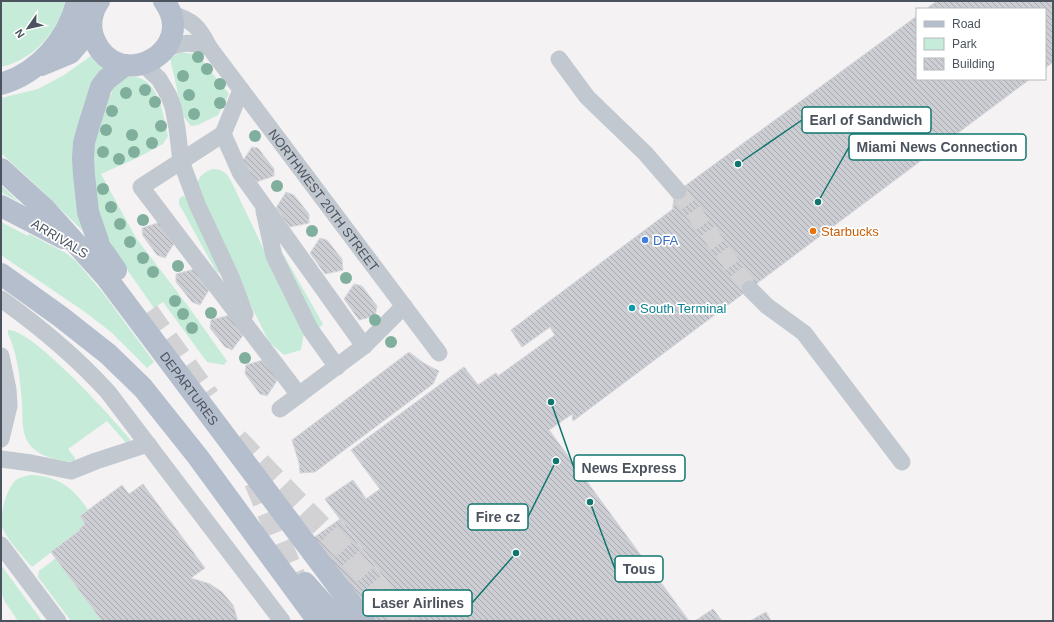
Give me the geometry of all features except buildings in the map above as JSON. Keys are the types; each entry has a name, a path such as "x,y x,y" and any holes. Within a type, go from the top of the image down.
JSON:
{"main road":[{"path":"35,67 45,58 63,36 77,1"},
{"path":"1,84 11,81 35,67 70,53 83,38 99,1"},
{"path":"91,22 92,34 104,55 114,61 134,65 154,59 169,43 172,34 172,24 168,8"},
{"name":"ARRIVALS","path":"1,206 50,230 76,245 105,269 148,312 100,247 88,212 85,194 84,143 93,108 101,87 107,79 134,65"},
{"name":"DEPARTURES","path":"1,169 61,226 106,277 364,621"},
{"path":"1,274 61,317 113,358 147,393 198,457 318,621"},
{"path":"242,516 285,559 339,621"}],"lane":[{"name":"NORTHWEST 20TH STREET","path":"168,8 184,17 201,31 209,47 439,353"},
{"path":"163,51 173,45 183,43 193,43 209,47"},
{"path":"559,59 587,97 645,153 678,191"},
{"path":"134,65 159,79 169,96 173,107 177,128 181,161 197,204 231,277 252,332"},
{"path":"241,90 223,134 141,187 299,395"},
{"path":"223,134 241,174 364,346"},
{"path":"262,203 274,256 310,329 336,367"},
{"path":"750,288 767,306 804,333 902,462"},
{"path":"1,299 88,371 108,392 282,621"},
{"path":"280,409 364,346 404,306"},
{"path":"1,356 8,389 9,406 1,439"},
{"path":"1,459 71,471 148,444"},
{"path":"1,545 58,621"}],"green space":[{"path":"1,1 65,1 57,23 42,43 24,58 1,67"},
{"path":"181,52 198,55 229,94 218,115 198,125 191,126 183,116 170,58"},
{"path":"91,56 103,67 85,102 76,136 89,237 1,153 1,98 38,89 64,75"},
{"path":"126,77 137,77 145,81 152,88 161,106 168,136 163,144 137,158 101,174 136,238 188,306 227,361 224,365 207,362 163,302 154,308 119,258 101,225 93,182 94,149 103,112 115,85"},
{"path":"212,169 223,172 231,181 304,333 301,350 284,355 269,342 238,279 197,185 200,177"},
{"path":"1,185 19,202 1,192"},
{"path":"182,196 186,197 222,272 220,274 216,271 179,204 179,200"},
{"path":"1,222 28,236 29,234 66,253 76,261 103,293 154,362 147,368 111,332 85,312 1,255"},
{"path":"282,252 323,324 320,327 315,327 279,256"},
{"path":"8,330 20,334 53,359 91,395 130,439 130,441 126,443 107,421 68,449 75,458 75,461 67,462 54,459 36,451 28,442 24,433 18,368"},
{"path":"31,475 49,478 64,485 77,495 88,510 80,516 85,524 79,529 80,530 32,567 16,548 2,527 4,502 9,489 19,478"},
{"path":"56,558 102,621 71,621 38,577 39,571"},
{"path":"1,565 42,621 18,621 5,602 1,592"}],"tunnel":[{"path":"678,191 750,289"},
{"path":"148,312 209,397"},
{"path":"237,439 341,547 406,621"},
{"path":"255,482 300,589"}],"place":[{"name":"Earl of Sandwich","path":"738,164"},
{"name":"Miami News Connection","path":"818,202"},
{"name":"Starbucks","path":"813,231"},
{"name":"DFA","path":"645,240"},
{"name":"South Terminal","path":"632,308"},
{"name":"News Express","path":"551,402"},
{"name":"Fire cz","path":"556,461"},
{"name":"Tous","path":"590,502"},
{"name":"Laser Airlines","path":"516,553"}]}
